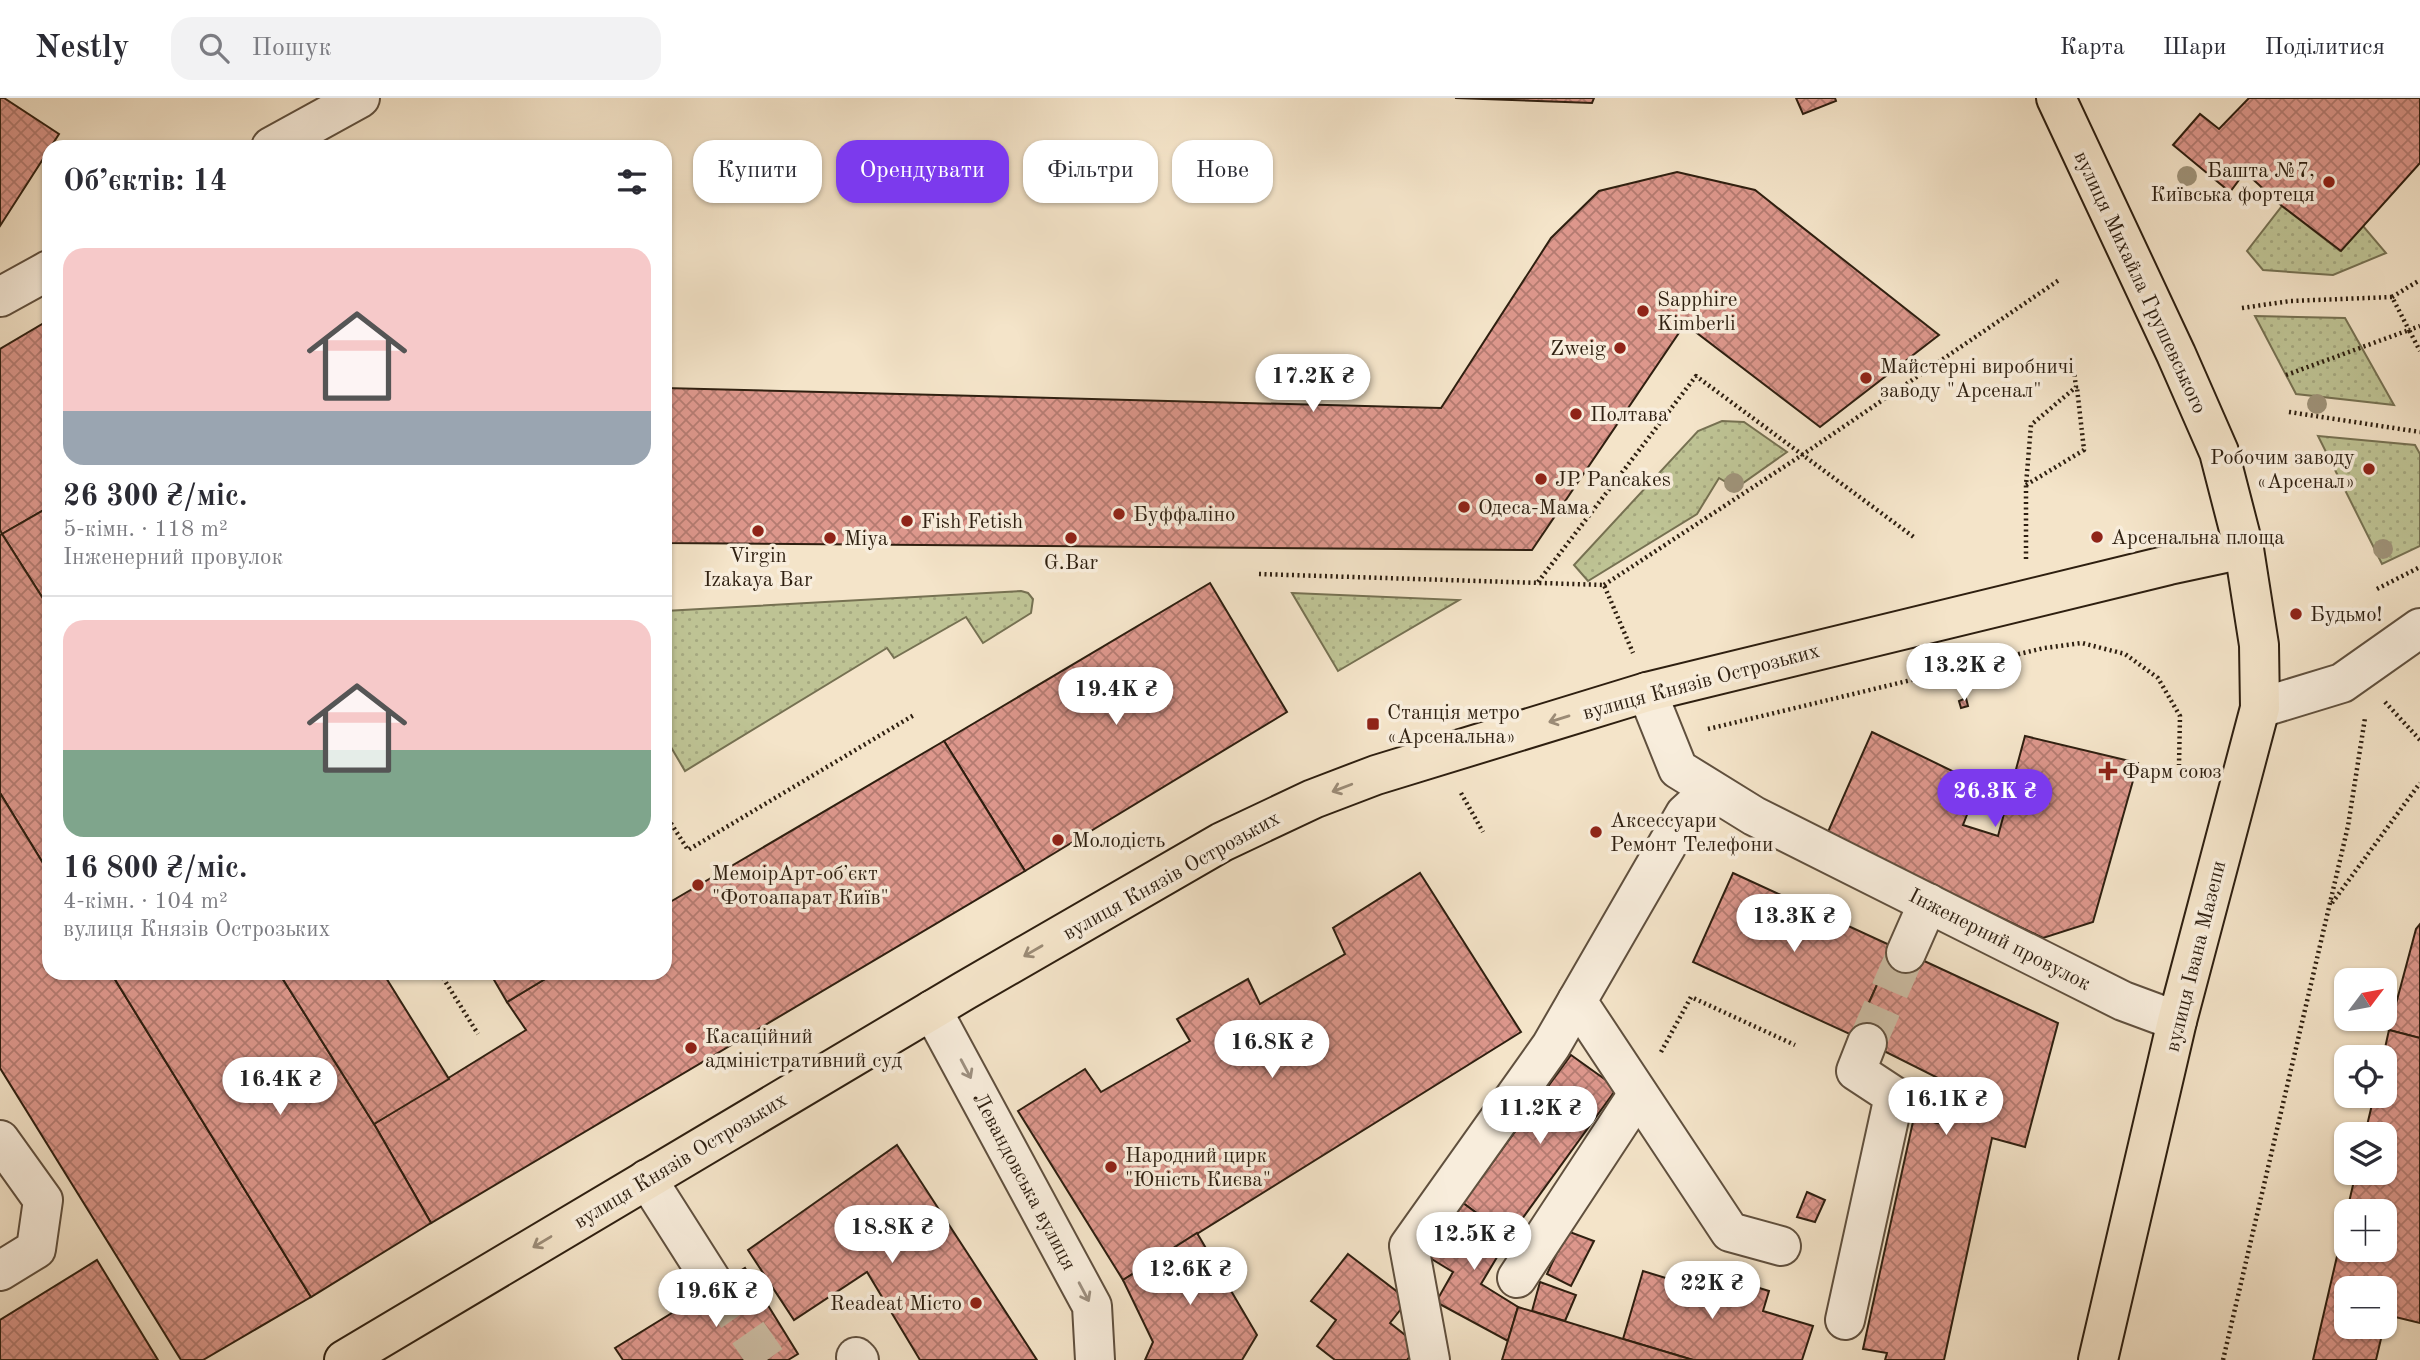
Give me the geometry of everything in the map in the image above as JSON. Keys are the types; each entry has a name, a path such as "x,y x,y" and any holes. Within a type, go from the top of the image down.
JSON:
{"main road":[{"name":"вулиця Михайла Грушевського","path":"2056,98 2219,452 2244,549"},
{"name":"вулиця Князів Острозьких","path":"344,1360 932,1010 1222,842 1313,799 1385,772 1647,692 2244,549"},
{"name":"вулиця Івана Мазепи","path":"2098,1360 2177,1021 2260,708 2259,645 2244,549"}],"street":[{"path":"284,140 360,98"},
{"path":"0,297 42,274"},
{"path":"2260,708 2342,684 2420,628"},
{"name":"Інженерний провулок","path":"1647,692 1678,769 1710,791 1754,816 2123,1001 2177,1021"},
{"path":"1430,1360 1409,1246 1551,1046 1685,814 1710,791"},
{"path":"1906,953 1928,903"},
{"path":"1577,1001 1730,1232 1780,1247"},
{"name":"Левандовська вулиця","path":"932,1010 1092,1306 1095,1360"},
{"path":"1845,1320 1894,1096 1856,1071 1867,1043"},
{"path":"1517,1278 1638,1094"},
{"path":"0,1140 43,1200 36,1249 0,1271"},
{"path":"647,1179 715,1286"}],"path":[{"path":"1259,574 1604,585 1802,455 2059,280"},
{"path":"2242,308 2290,301 2392,297 2420,280"},
{"path":"2392,297 2420,351"},
{"path":"2286,375 2420,326"},
{"path":"2074,371 2077,387 2084,450 2026,485 2031,425 2077,387"},
{"path":"1538,582 1696,376 1915,538"},
{"path":"2289,412 2420,432"},
{"path":"2377,589 2418,568 2420,574"},
{"path":"1604,585 1647,692"},
{"path":"1696,731 2044,648 2082,643 2125,654 2158,678 2180,716 2179,765"},
{"path":"2359,673 2420,740"},
{"path":"2223,1360 2348,826 2366,712 2359,673"},
{"path":"672,825 688,850 914,715"},
{"path":"2329,907 2420,783"},
{"path":"1460,791 1483,832"},
{"path":"444,980 478,1034"},
{"path":"1638,1094 1691,997 1795,1045"}],"green space":[{"path":"2282,206 2340,251 2363,226 2386,253 2333,275 2263,270 2247,251"},
{"path":"2255,316 2345,318 2394,405 2296,394"},
{"path":"1722,421 1744,422 1787,452 1736,488 1719,478 1697,514 1588,581 1574,565 1698,431"},
{"path":"2318,436 2415,445 2420,454 2420,546 2382,564"},
{"path":"1021,591 1028,593 1033,599 1031,613 983,643 966,617 894,658 887,648 685,771 672,749 672,611"},
{"path":"1292,593 1459,600 1338,671"}],"building":[{"path":"0,98 4,98 59,134 55,140 42,140 42,161 0,226"},
{"path":"1455,98 1594,98 1592,103"},
{"path":"1796,98 1835,98 1836,101 1803,114"},
{"name":"Башта №7, Київська фортеця","path":"2249,98 2420,98 2420,163 2341,251 2282,206 2245,172 2230,192 2173,145 2200,114 2219,129"},
{"path":"1677,172 1755,190 1939,335 1820,427 1685,324 1532,550 672,543 672,388 1441,408 1551,238 1599,191"},
{"path":"42,324 42,511 2,534 0,530 0,349"},
{"path":"42,511 42,597 2,534"},
{"path":"2,534 42,597 42,862 0,793"},
{"path":"1210,583 1287,712 1025,871 944,741"},
{"path":"1966,698 1968,706 1961,708 1959,701"},
{"path":"1872,732 1979,784 1963,825 1998,836 2025,736 2138,763 2093,922 2043,938 1827,834"},
{"path":"944,741 1025,871 431,1223 374,1124 526,1030 507,1002 543,980 672,980 672,901"},
{"path":"0,793 42,862 42,980 115,980 311,1297 203,1360 181,1360 0,1068"},
{"path":"1420,873 1521,1032 1123,1280 1018,1111 1085,1069 1101,1092 1190,1041 1177,1019 1248,979 1260,1004 1345,954 1333,928"},
{"path":"1733,873 1894,947 1854,1036 1693,962"},
{"path":"2420,924 2420,1038 2393,1031 2398,1031 2398,996 2416,929"},
{"path":"1894,947 2058,1023 2025,1147 1992,1138 1944,1360 1885,1360 1887,1353 1863,1349 1914,1117 1941,1124 1950,1084 1854,1036"},
{"path":"115,980 283,980 374,1124 431,1223 311,1297"},
{"path":"283,980 387,980 449,1079 374,1124"},
{"path":"494,980 543,980 507,1002"},
{"path":"2389,1031 2420,1038 2420,1323 2397,1317 2397,1276 2334,1276 2334,1339 2381,1339 2376,1360 2313,1360 2336,1262 2397,1262 2397,1199 2350,1199 2353,1185 2397,1185 2397,1122 2368,1122 2371,1108 2397,1108 2397,1045 2386,1045"},
{"path":"1571,1055 1617,1088 1509,1237 1463,1203"},
{"path":"897,1145 1037,1360 920,1360 867,1272 794,1320 748,1250"},
{"path":"1807,1192 1825,1200 1815,1222 1797,1217"},
{"path":"1463,1203 1509,1237 1481,1284 1518,1307 1508,1341 1436,1302 1453,1272 1430,1258"},
{"path":"1567,1231 1594,1241 1571,1286 1547,1274"},
{"path":"1197,1233 1257,1335 1242,1360 1145,1360 1153,1342 1123,1280"},
{"path":"1348,1254 1408,1300 1390,1323 1419,1346 1407,1360 1335,1360 1317,1346 1336,1320 1311,1301"},
{"path":"97,1260 158,1360 0,1360 0,1320"},
{"path":"745,1268 798,1354 788,1360 623,1360 615,1348"},
{"path":"1700,1270 1769,1291 1763,1311 1813,1326 1802,1360 1693,1360 1623,1339 1643,1271 1695,1287"},
{"path":"1540,1282 1576,1295 1565,1321 1532,1311"},
{"path":"1518,1307 1623,1339 1693,1360 1502,1360"}],"tunnel":[{"path":"1867,1043 1906,953"},
{"path":"715,1286 767,1360"}],"place":[{"name":"Башта №7, Київська фортеця","path":"2329,182"},
{"name":"Sapphire Kimberli","path":"1643,311"},
{"name":"Zweig","path":"1620,348"},
{"name":"Майстерні виробничі заводу \"Арсенал\"","path":"1866,378"},
{"name":"Полтава","path":"1576,414"},
{"name":"Робочим заводу «Арсенал»","path":"2369,469"},
{"name":"JP Pancakes","path":"1541,479"},
{"name":"Одеса-Мама","path":"1464,507"},
{"name":"Буффаліно","path":"1119,514"},
{"name":"Fish Fetish","path":"907,521"},
{"name":"Virgin Izakaya Bar","path":"758,531"},
{"name":"Арсенальна площа","path":"2097,537"},
{"name":"Miya","path":"830,538"},
{"name":"G.Bar","path":"1071,538"},
{"name":"Будьмо!","path":"2296,614"},
{"name":"Станція метро «Арсенальна»","path":"1373,724"},
{"name":"Фарм союз","path":"2108,771"},
{"name":"Аксессуари Ремонт Телефони","path":"1596,832"},
{"name":"Молодiсть","path":"1058,840"},
{"name":"МемоірАрт-обʼєкт \"Фотоапарат Київ\"","path":"698,885"},
{"name":"Касаційний адміністративний суд","path":"691,1048"},
{"name":"Народний цирк \"Юність Києва\"","path":"1111,1167"},
{"name":"Readeat Місто","path":"976,1303"}]}
